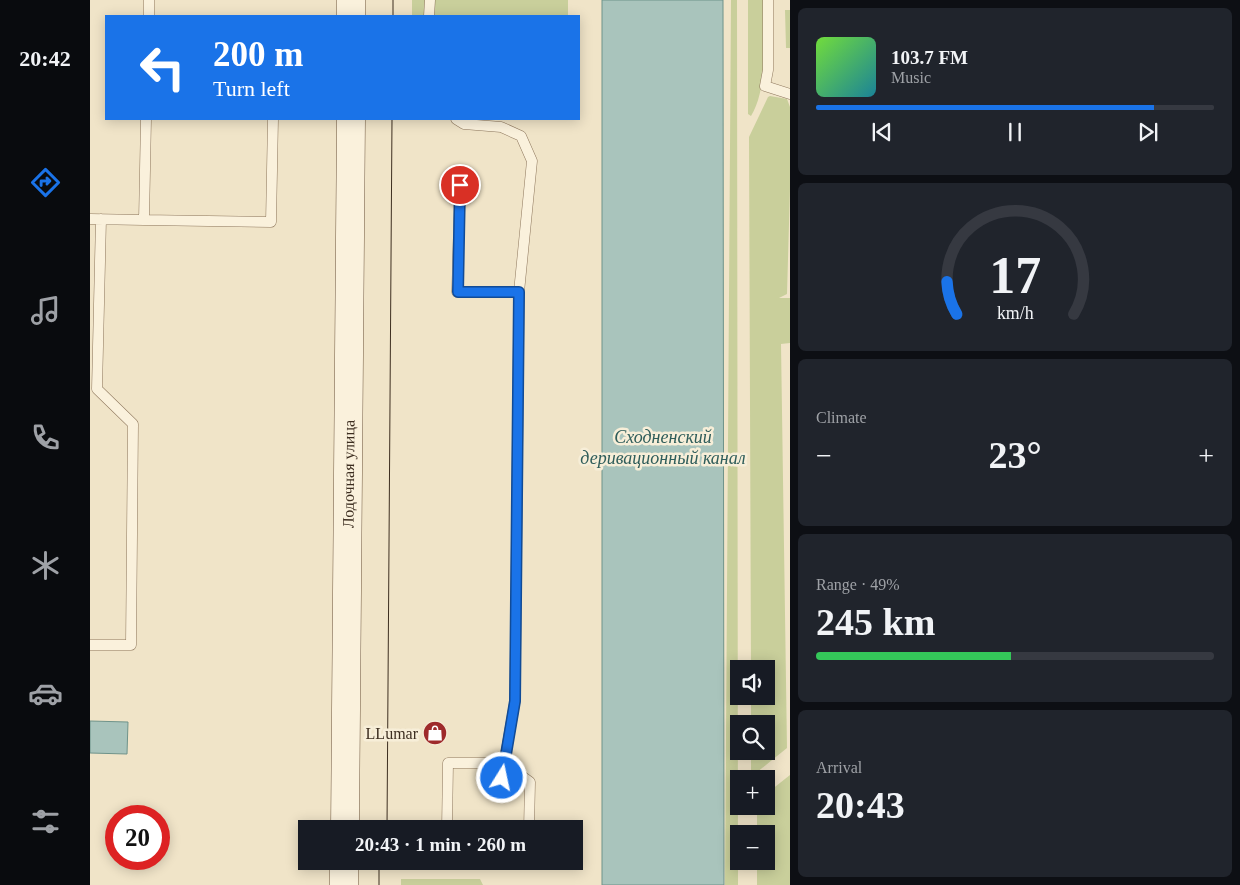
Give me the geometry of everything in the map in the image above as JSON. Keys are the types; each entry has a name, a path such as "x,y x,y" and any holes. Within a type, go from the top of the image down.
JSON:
{"street":[{"path":"351,0 351,15"},
{"name":"Лодочная улица","path":"345,820 350,120"},
{"path":"344,870 344,885"}],"lane":[{"path":"149,0 149,15"},
{"path":"429,15 430,0"},
{"path":"768,0 768,70 765,86 790,94"},
{"path":"144,220 146,120"},
{"path":"90,219 271,222 273,120"},
{"path":"458,120 464,124 501,127 521,136 532,161 519,292 515,701 499,793"},
{"path":"460,185 458,292 519,292"},
{"path":"90,645 131,645 133,424 97,389 101,219"},
{"path":"447,820 448,764 504,763 530,782 529,820"}],"green space":[{"path":"412,0 568,0 568,15 412,15"},
{"path":"731,0 737,0 738,660 730,660 730,705 738,705 738,715 730,715 730,760 738,760 738,770 730,770 730,815 738,815 738,825 730,825 730,870 738,870 738,885 725,885"},
{"path":"748,0 767,0 763,76 756,105 751,116 748,114"},
{"path":"785,10 790,10 790,48 786,48"},
{"path":"768,97 787,99 790,107 787,294 779,298 790,298 790,343 781,344 787,748 775,758 775,715 751,715 751,705 775,705 775,660 751,660 749,137"},
{"path":"751,760 772,760 760,770 751,770"},
{"path":"790,775 790,885 757,885 757,870 775,870 775,825 757,825 757,815 775,815 775,787"},
{"path":"401,879 480,879 483,885 401,885"}],"water":[{"name":"Сходненский деривационный канал","path":"602,0 723,0 724,885 602,885"},
{"path":"90,721 128,722 127,754 90,753"}],"tram line":[{"path":"393,0 393,15"},
{"path":"387,820 392,120"},
{"path":"379,870 379,885"}],"place":[{"name":"LLumar","path":"435,733"}],"route":[{"path":"460,185 458,292 519,292 515,701 502,778"}]}
